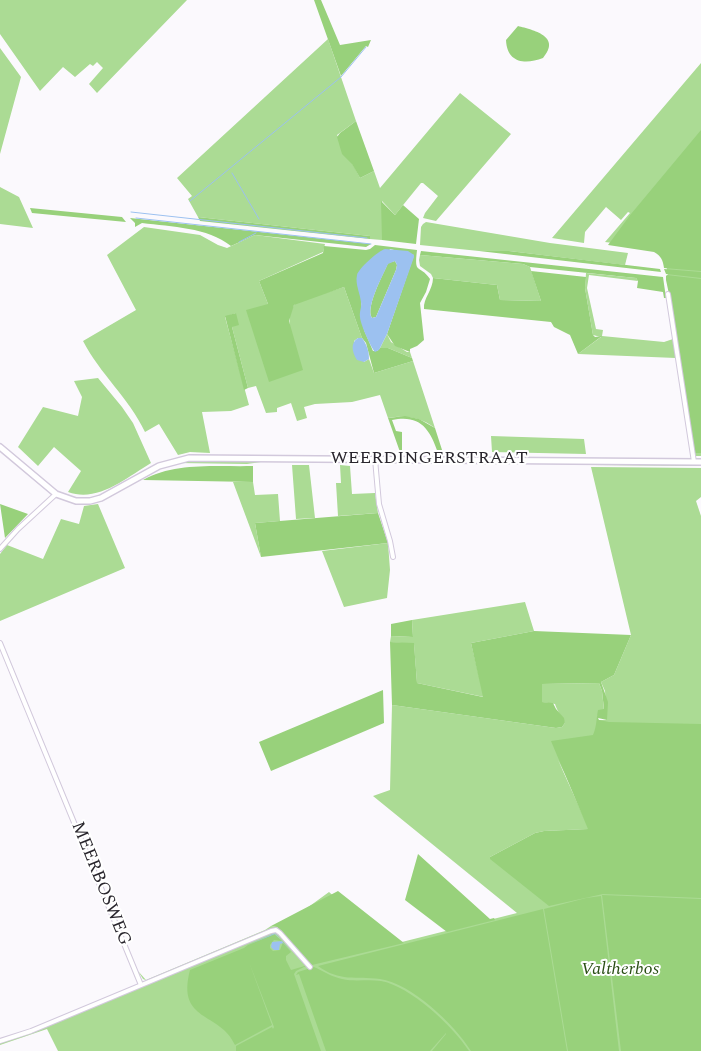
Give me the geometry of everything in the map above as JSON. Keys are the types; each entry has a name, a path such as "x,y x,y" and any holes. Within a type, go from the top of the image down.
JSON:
{"main road":[{"path":"0,446 56,494"},
{"name":"WEERDINGERSTRAAT","path":"56,494 76,501 95,500 110,494 158,466 189,458 701,462"}],"street":[{"path":"668,294 694,462"},
{"path":"375,459 379,504 393,557"},
{"path":"0,549 18,529 56,494"},
{"name":"MEERBOSWEG","path":"0,643 142,985"},
{"path":"0,1041 31,1031 271,931 276,930 310,967"}],"green space":[{"path":"0,0 187,0 97,93 89,84 103,68 97,62 93,66 90,64 75,77 63,67 40,91 0,34"},
{"path":"314,0 321,0 340,45 371,40 368,47 366,46 341,76"},
{"path":"518,26 538,32 547,39 549,44 548,50 543,58 524,61 513,58 507,48 506,40"},
{"path":"328,39 356,121 337,135 360,178 374,171 380,188 460,93 511,134 436,221 423,218 438,196 423,183 421,183 395,215 382,201 382,240 370,239 370,236 198,217 188,199 192,196 177,178"},
{"path":"0,48 21,77 0,154"},
{"path":"701,63 701,456 695,456 664,250 605,242 630,213 628,212 621,220 606,207 585,232 584,243 552,238"},
{"path":"356,121 374,171 360,178 352,164 342,154 337,137"},
{"path":"701,130 701,271 664,268 661,258 654,252 608,245 631,214"},
{"path":"0,187 19,197 33,228 0,224"},
{"path":"381,201 395,215 403,205 419,219 416,244 382,240"},
{"path":"30,208 122,217 126,222 32,213"},
{"path":"198,217 370,236 370,239 200,221"},
{"path":"130,218 371,244 366,247 255,235 231,246 200,231 142,223 135,227 135,223"},
{"path":"426,222 550,243 628,253 625,265 509,251 479,251 420,245 421,227"},
{"path":"144,227 200,235 227,248 255,235 325,244 323,252 259,281 268,304 290,329 290,314 297,302 344,287 362,338 354,341 364,362 369,359 374,373 413,361 435,428 424,421 413,418 388,418 380,395 352,402 315,404 304,407 307,418 297,421 291,403 277,408 277,412 266,413 256,386 248,388 232,327 236,313 225,317 249,405 231,411 202,412 210,453 190,452 178,455 159,424 145,432 131,408 83,341 136,310 107,255"},
{"path":"375,245 417,250 417,266 430,279 420,303 424,340 410,349 410,352 395,346 387,334 414,255 390,249 361,301 364,330 373,351 377,351 380,348 388,348 412,358 413,361 374,373 366,343 362,338 344,287 294,305 289,321 303,370 269,382 246,310 268,304 259,281 323,253 324,246 366,250"},
{"path":"421,251 663,277 666,298 664,298 663,292 637,288 638,281 636,278 530,267 523,264 420,255"},
{"path":"479,251 509,251 660,269 661,272"},
{"path":"420,255 523,264 530,267 541,301 500,300 497,285 433,278 431,274 420,266"},
{"path":"395,261 397,265 396,270 376,317 372,318 370,313 376,291 388,263"},
{"path":"664,269 701,272 701,278 666,274"},
{"path":"531,271 586,277 585,288 593,335 595,337 602,336 578,354 570,335 554,327 551,322 424,309 433,278 497,285 500,300 541,301"},
{"path":"586,273 636,278 638,281 589,275 587,288 596,329 603,330 602,336 664,342 673,339 676,358 578,354 601,337 593,335 585,288"},
{"path":"667,275 701,279 701,453 694,453 673,313 666,280"},
{"path":"236,313 239,325 232,327 248,388 244,390 225,316"},
{"path":"387,334 391,342 410,352 412,358 388,348 380,348"},
{"path":"98,378 133,423 151,463 122,482 101,492 79,495 68,492 81,471 54,447 38,466 18,447 43,407 78,416 82,397 74,381"},
{"path":"405,416 419,419 435,428 443,453 438,453 427,430 417,421 410,419 392,420 396,431 402,432 402,452 400,452 388,418"},
{"path":"491,436 584,439 586,454 492,452"},
{"path":"202,460 268,461 247,464 179,463"},
{"path":"594,463 701,464 701,466 593,465"},
{"path":"292,465 309,465 315,518 296,519"},
{"path":"340,465 350,466 352,494 375,493 378,513 338,516 336,483 341,483"},
{"path":"253,466 253,482 143,480 155,474 182,468"},
{"name":"Valtherbos","path":"591,467 701,468 701,497 696,501 701,516 701,1051 58,1051 47,1029 0,1045 0,1042 272,932 329,892 390,945 517,913 373,796 390,790 392,705 556,728 562,727 565,723 555,704 542,702 542,684 599,683 604,710 597,716 598,723 599,720 607,720 605,691 601,682 614,675 631,635","holes":["558,760 593,830 599,893 549,905 490,857 535,833 589,829"]},
{"path":"233,482 253,482 255,495 278,494 280,521 255,523 261,557"},
{"path":"0,504 28,514 5,538"},
{"path":"98,504 125,568 0,621 0,554 7,545 43,559 61,519 79,524 84,506"},
{"path":"378,513 388,543 261,557 255,523"},
{"path":"388,543 390,570 387,598 344,607 322,551"},
{"path":"525,602 534,631 471,643 484,697 417,683 414,644 390,642 391,636 413,637 412,620"},
{"path":"412,620 413,637 391,636 391,624"},
{"path":"534,631 631,635 614,675 601,682 608,702 607,720 598,718 599,720 609,722 701,724 701,898 603,894 549,906 490,859 490,857 535,833 588,829 551,741 593,735 598,710 604,709 599,683 542,684 542,702 553,703 564,718 565,723 562,727 556,728 392,705 390,642 414,643 417,683 483,697 471,643"},
{"path":"383,690 384,723 271,771 259,742"},
{"path":"418,854 490,919 494,918 495,920 447,932 405,900"},
{"path":"338,891 404,943 312,965 306,961 277,927 271,926"},
{"path":"602,895 701,899 701,1051 621,1051"},
{"path":"601,896 619,1051 568,1051 544,909"},
{"path":"543,909 567,1051 471,1051 443,1018 405,988 380,979 333,974 318,966"},
{"path":"271,926 277,927 148,981 143,979 138,971 146,980"},
{"path":"274,934 282,941 274,940 270,948 273,951 280,950 283,942 291,952 286,956 286,960 291,970 308,965 294,974 321,1051 236,1051 236,1046 274,1027 249,962 272,1025 235,1045 220,1026 194,1008 189,999 187,987 190,970"},
{"path":"314,967 338,978 381,981 405,991 430,1008 442,1019 469,1051 432,1051 446,1033 430,1051 326,1051 299,974 296,975 298,972"}],"water":[{"path":"382,250 408,251 414,257 387,334 379,350 375,352 368,341 360,320 361,304 357,275 369,260","holes":["395,261 397,265 376,317 372,318 370,313 371,307 382,276 388,264"]},
{"path":"358,338 362,338 368,351 369,359 364,362 357,360 353,351 354,342"},
{"path":"275,933 280,939 275,934 248,945"},
{"path":"282,941 291,952 283,943 280,944 279,950 274,950 271,947 272,942"}],"waterway":[{"path":"190,201 341,77 366,47"},
{"path":"232,173 259,219"},
{"path":"131,212 367,238"},
{"path":"136,218 371,244"},
{"path":"239,242 256,233"}]}
